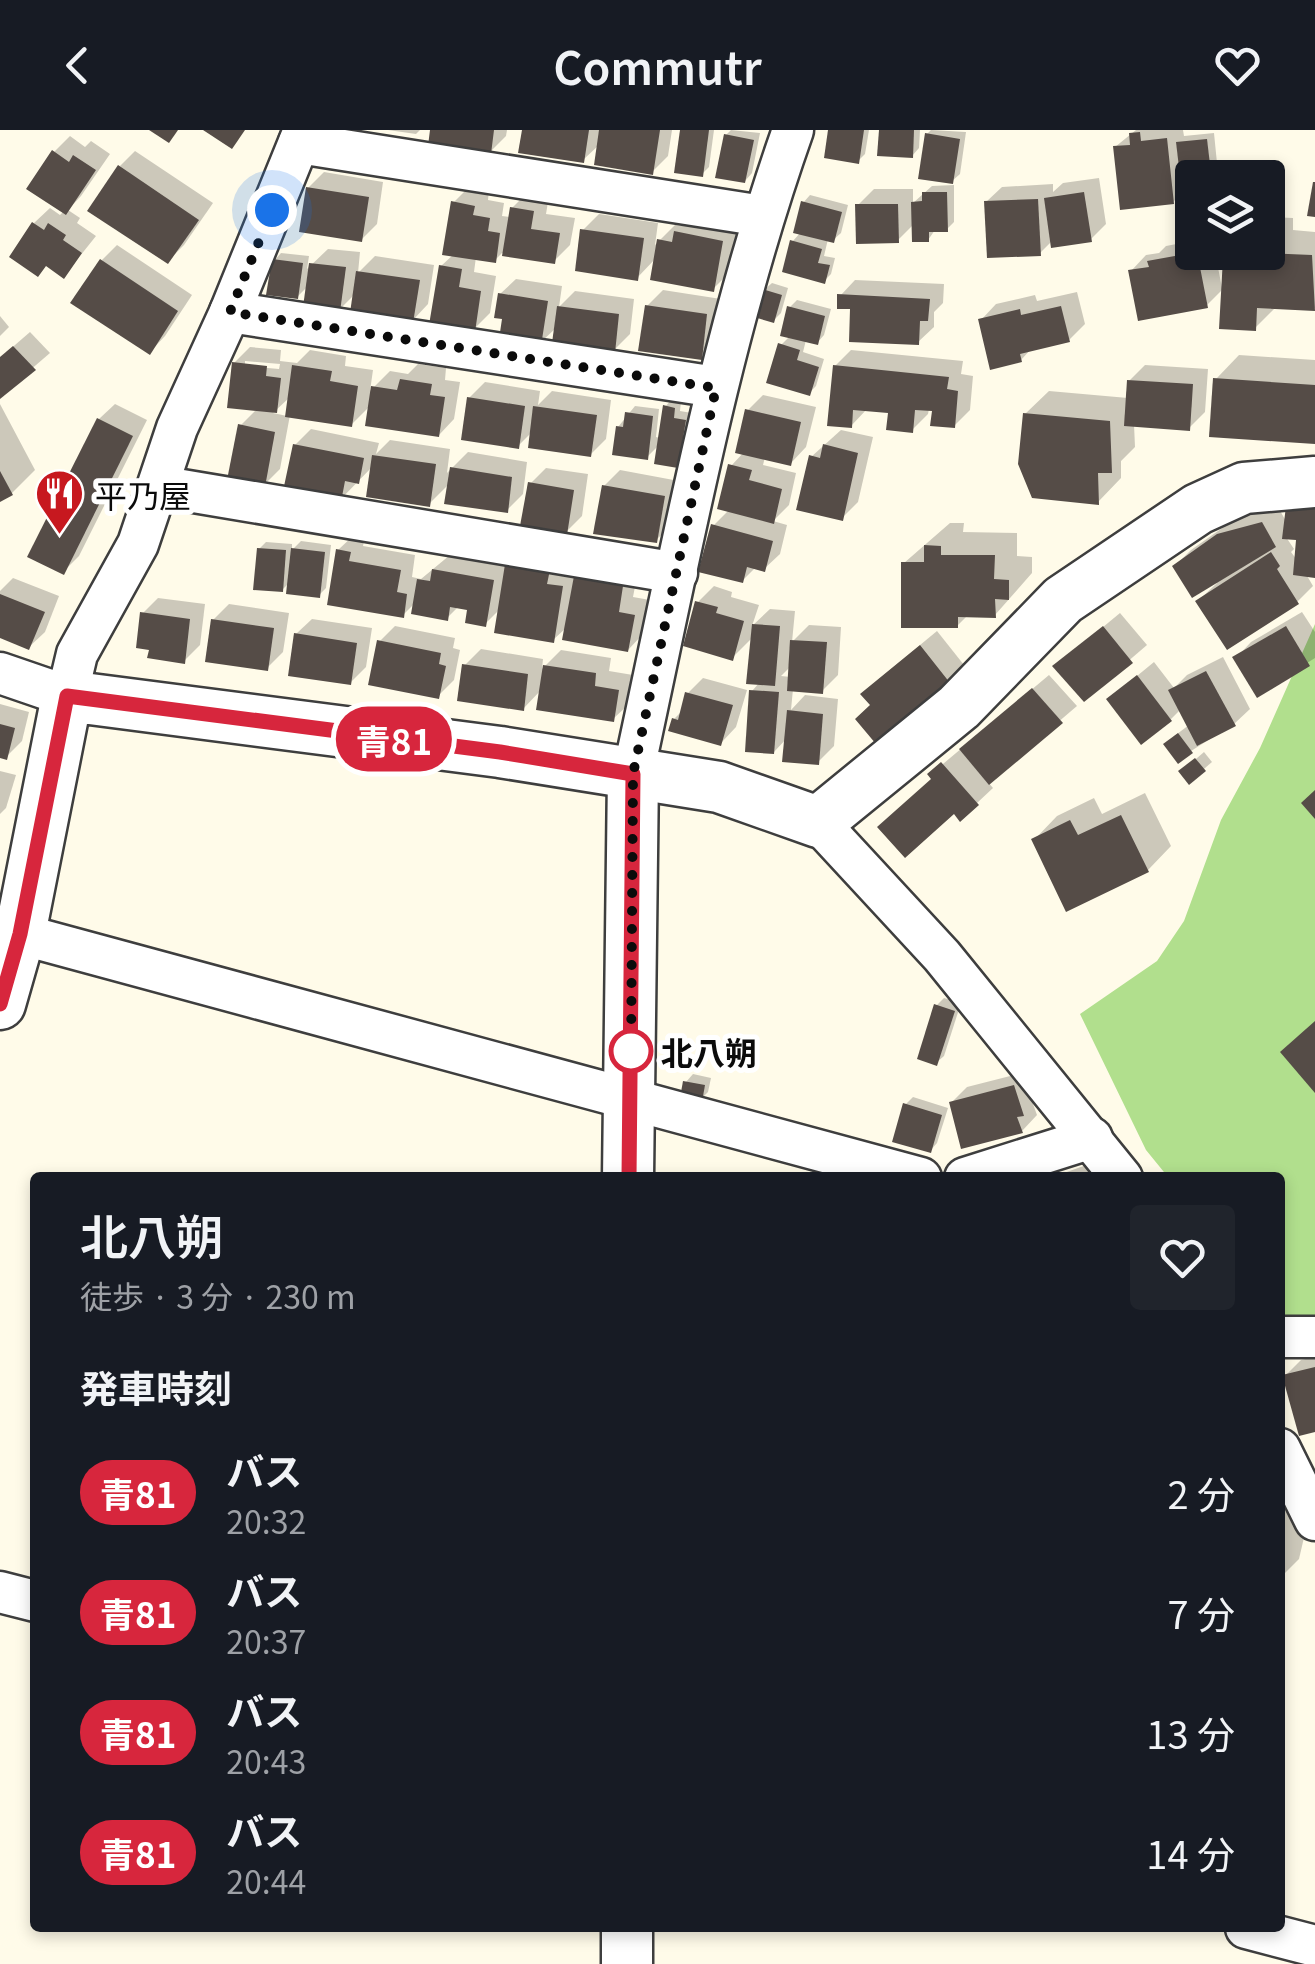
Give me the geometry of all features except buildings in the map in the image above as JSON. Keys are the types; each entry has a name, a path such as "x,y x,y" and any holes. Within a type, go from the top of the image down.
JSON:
{"street":[{"path":"628,1172 633,774 716,388 762,216 793,130"},
{"path":"0,1004 20,934 77,654 138,544 177,428 230,312 302,136 762,216"},
{"path":"230,312 716,388"},
{"path":"818,822 959,707 1062,600 1198,509 1244,488 1315,482"},
{"path":"158,486 677,573"},
{"path":"0,673 67,696 500,752 719,787 818,822 942,956 1118,1172"},
{"path":"20,934 899,1172"},
{"path":"984,1172 1092,1138"},
{"path":"1285,1336 1315,1336"},
{"path":"1285,1459 1315,1520"},
{"path":"0,1592 30,1600"},
{"path":"627,1932 627,1964"},
{"path":"1261,1932 1315,1946"}],"green space":[{"path":"1315,624 1315,1315 1288,1319 1285,1172 1164,1172 1146,1150 1080,1014 1157,961 1184,921 1221,820 1260,748"}],"bus line":[{"name":"青81","path":"0,1004 20,934 67,696 500,752 633,774 629,1172"}],"place":[{"name":"平乃屋","path":"60,536"},
{"name":"北八朔","path":"631,1051"}],"route":[{"path":"272,210 230,312 716,388 633,774 631,1062 631,1051"}]}
